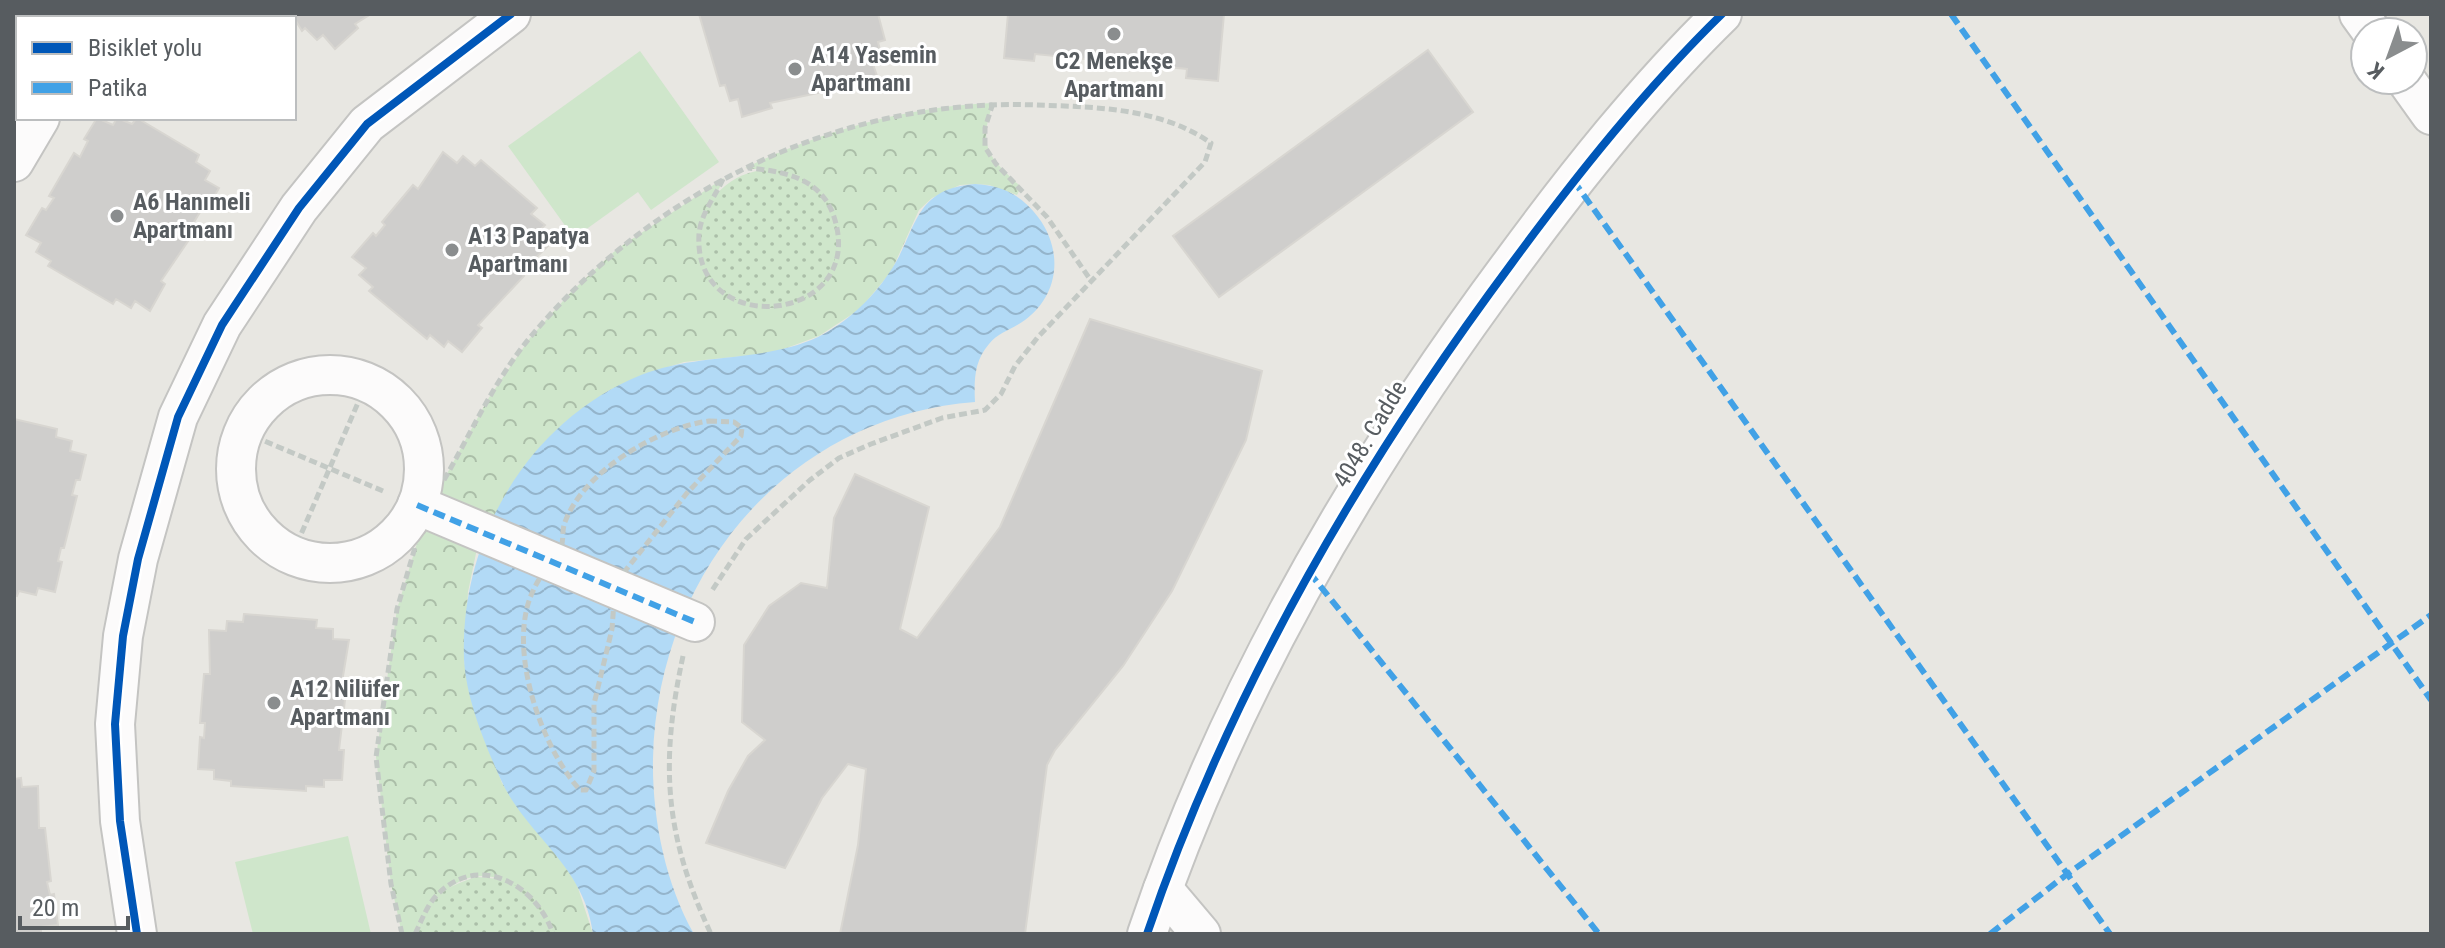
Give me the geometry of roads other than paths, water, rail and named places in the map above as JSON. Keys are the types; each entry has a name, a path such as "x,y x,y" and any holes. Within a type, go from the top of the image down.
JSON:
{"street":[{"path":"137,934 120,821 115,724 123,636 138,559 178,417 222,325 299,208 367,124 511,14"},
{"name":"4048. Cadde","path":"1147,934 1222,745 1309,572 1435,367 1573,180 1722,14"},
{"path":"2417,96 2431,115"},
{"path":"14,162 39,120"},
{"path":"319,374 348,376 367,382 397,402 413,424 424,464 422,507 383,547 358,560 330,564 292,555 276,547 255,527 240,502 235,473 249,418 267,397 292,382 319,374"},
{"path":"422,507 691,620"},
{"path":"1163,889 1201,934"}],"water":[{"path":"975,184 994,186 1018,197 1032,209 1046,230 1054,257 1054,271 1045,298 1025,320 997,336 984,351 976,372 975,402 907,414 846,438 791,473 745,517 707,569 678,628 660,691 653,759 655,804 662,849 675,893 694,934 593,934 588,910 578,888 512,800 501,780 472,705 464,659 466,614 474,570 488,528 509,489 534,453 565,422 601,395 663,368 775,351 818,337 858,310 882,283 927,204 939,194"}],"place":[{"name":"C2 Menekşe Apartmanı","path":"1114,34"},
{"name":"A14 Yasemin Apartmanı","path":"795,69"},
{"name":"A6 Hanımeli Apartmanı","path":"117,216"},
{"name":"A13 Papatya Apartmanı","path":"452,250"},
{"name":"A12 Nilüfer Apartmanı","path":"274,703"}]}
